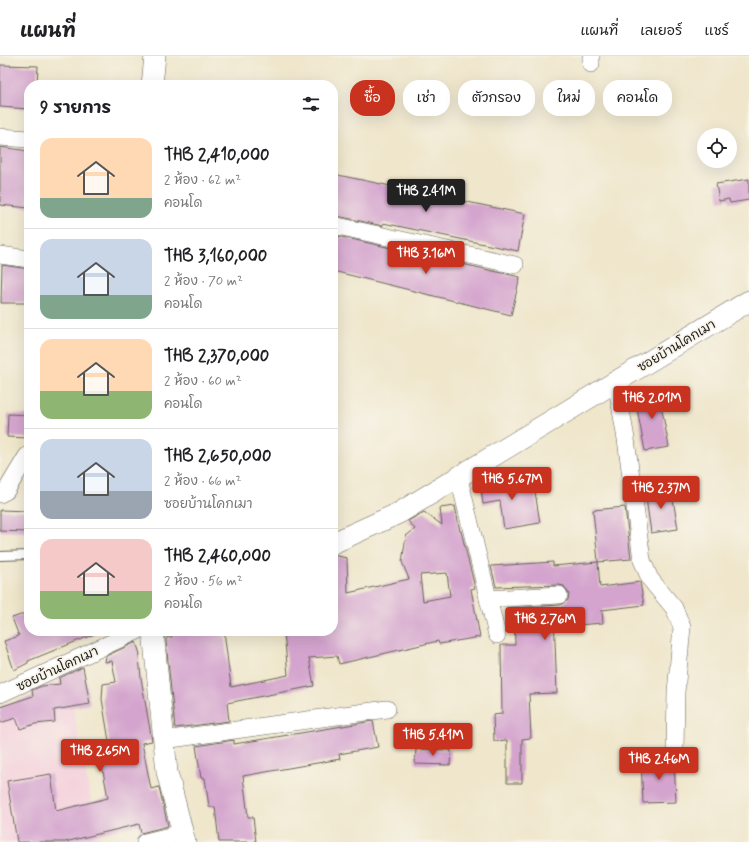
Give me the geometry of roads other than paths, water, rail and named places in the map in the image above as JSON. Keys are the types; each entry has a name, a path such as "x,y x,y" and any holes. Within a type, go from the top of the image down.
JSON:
{"street":[{"path":"153,80 155,56"},
{"path":"0,137 24,139"},
{"path":"338,226 515,265"},
{"path":"0,255 24,258"},
{"name":"ซอยบ้านโคกเมา","path":"338,541 400,513 749,301"},
{"path":"616,381 626,439 642,560 650,579 674,608 682,627 676,692 675,750"},
{"path":"0,494 6,491 24,461"},
{"path":"459,478 497,635"},
{"path":"488,599 559,595"},
{"name":"ซอยบ้านโคกเมา","path":"0,694 126,636"},
{"path":"145,842 184,838 167,772 154,636"},
{"path":"164,740 387,709"}],"lane":[{"path":"0,556 24,555"}]}
